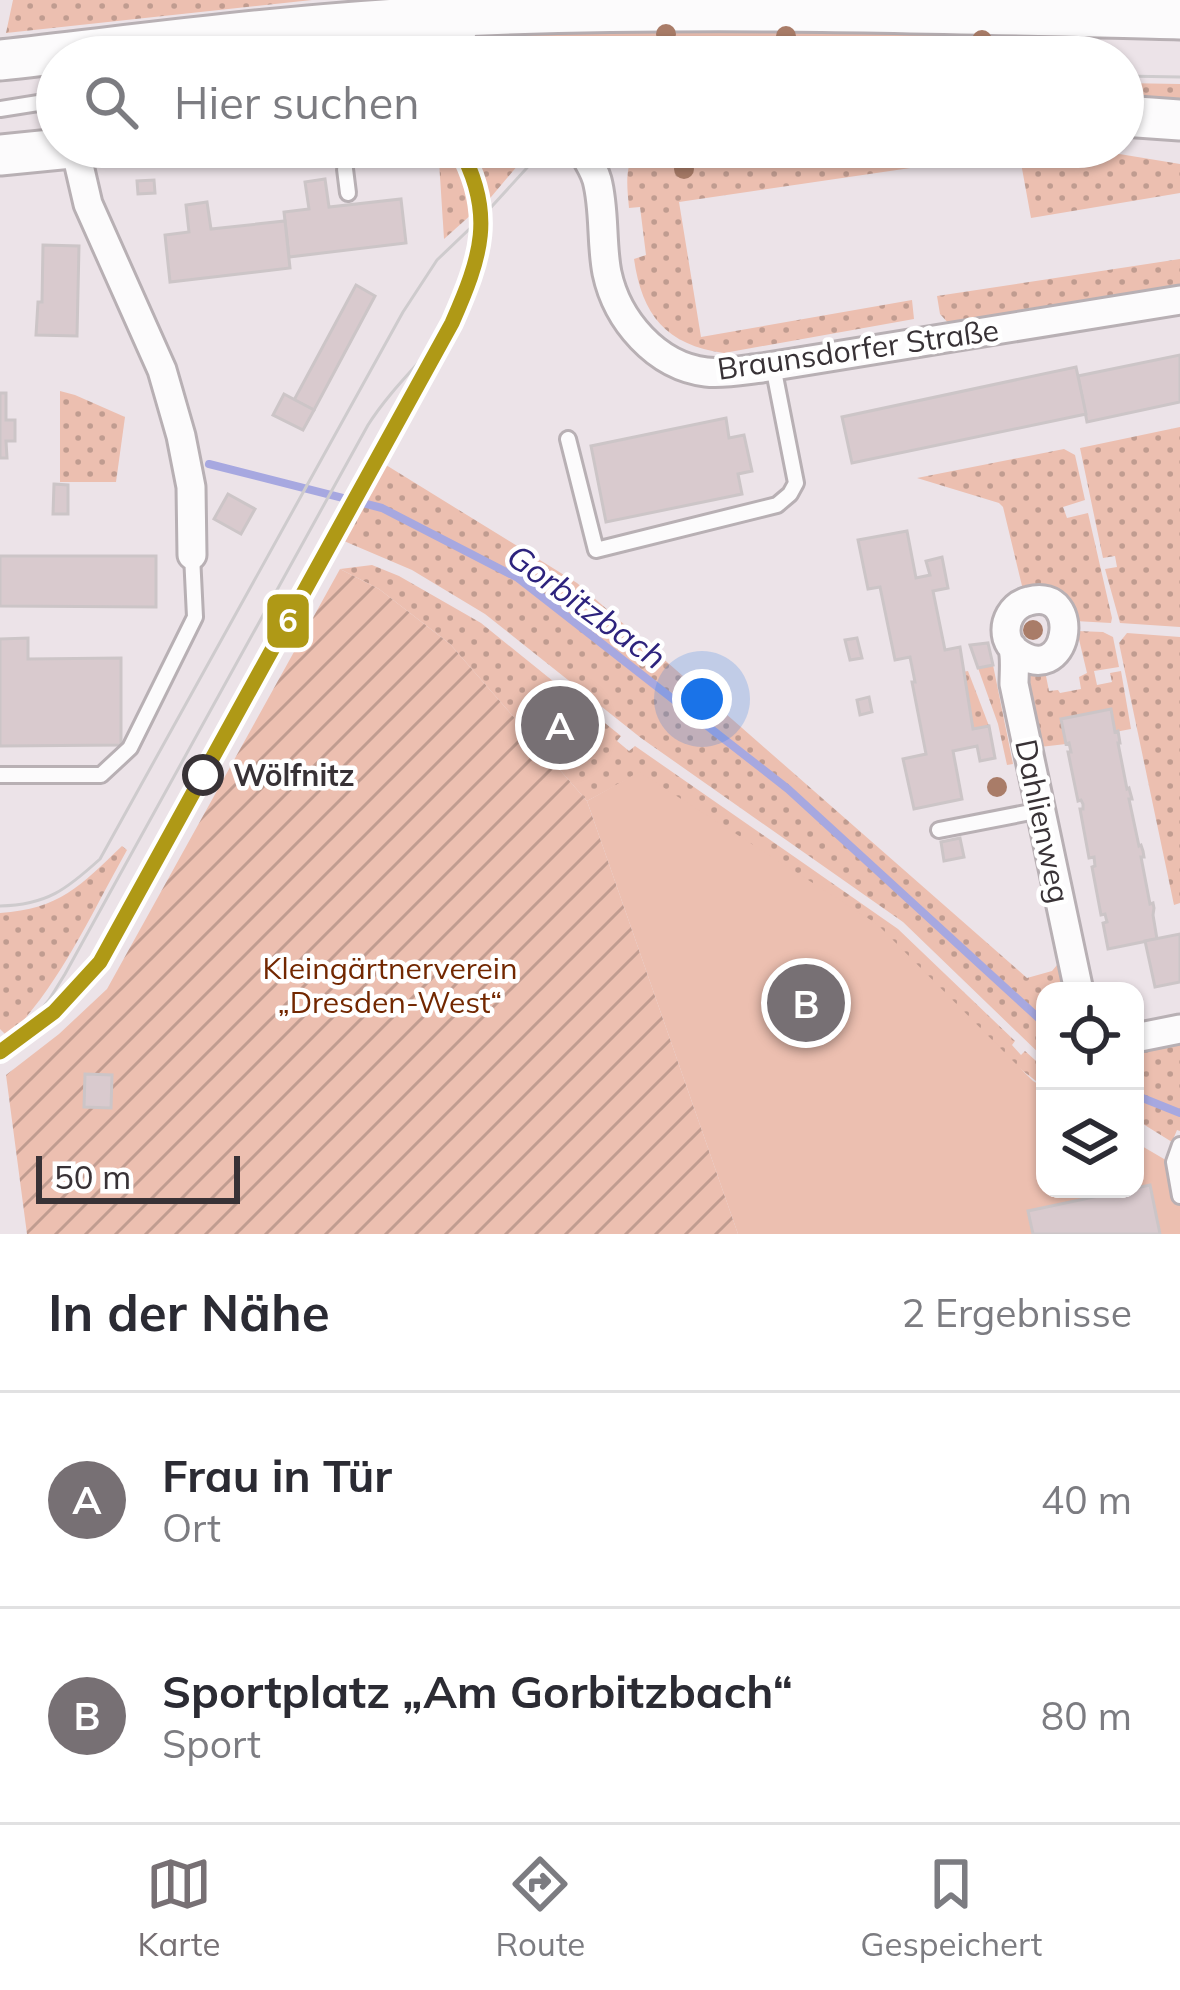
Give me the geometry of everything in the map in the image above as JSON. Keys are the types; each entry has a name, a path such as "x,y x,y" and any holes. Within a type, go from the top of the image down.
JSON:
{"main road":[{"path":"216,36 431,8 1180,19"},
{"path":"0,60 36,56"},
{"path":"1144,117 1180,120"},
{"path":"0,155 36,151"}],"street":[{"path":"82,168 88,204 162,370 181,436 191,487 193,555"},
{"name":"Braunsdorfer Straße","path":"592,168 597,178 606,268 625,318 654,350 706,372 773,366 1180,300"},
{"name":"Braunsdorfer Straße","path":"597,178 600,168"},
{"name":"Dahlienweg","path":"1014,650 1014,684 1076,982"},
{"path":"1144,1036 1180,1029"}],"lane":[{"path":"456,36 556,12"},
{"path":"1,108 36,103"},
{"path":"345,169 348,193"},
{"path":"568,439 596,550 777,505 796,483 773,366"},
{"path":"0,776 100,775 130,748 195,617 193,555"},
{"path":"939,830 1041,809"},
{"path":"1180,1145 1174,1162 1180,1196"}],"green space":[{"path":"13,0 312,0 6,33"},
{"path":"543,27 1093,33 490,36"},
{"path":"1144,83 1180,84 1180,104 1144,101"},
{"path":"1144,158 1180,164 1180,193 1031,218 1022,168 1144,168"},
{"path":"439,168 462,168 473,213 444,239"},
{"path":"477,168 515,168 486,203"},
{"path":"910,168 679,202 701,337 912,300 914,319 724,353 687,343 660,324 643,296 634,259 646,255 640,207 629,208 628,169"},
{"path":"1180,259 1180,290 950,325 940,314 937,296"},
{"path":"60,391 125,417 116,482 60,482"},
{"path":"1180,427 1180,627 1120,623 1105,569 1117,567 1115,556 1103,558 1080,448"},
{"path":"1064,449 1075,455 1085,500 1063,507 1067,518 1088,513 1111,623 1075,621 1023,590 999,503 917,478"},
{"path":"386,465 577,583 1027,978 1057,965 1062,982 1036,982 1036,1050 903,922 641,738 485,614 412,570 344,541"},
{"path":"372,565 481,623 621,736 617,741 629,751 635,746 898,929 1015,1041 1012,1045 1021,1055 1025,1051 1036,1061 1036,1081 639,773 587,801 450,644 379,589 340,569"},
{"name":"Kleingärtnerverein „Dresden-West“","path":"340,569 379,589 450,644 587,801 738,1234 27,1234 6,1075 107,989"},
{"path":"1077,631 1113,637 1119,667 1094,671 1097,685 1112,682 1110,673 1121,671 1131,729 1115,732 1110,709 1062,719 1066,744 1040,747 1026,675 1044,666 1049,691 1081,689 1079,677 1087,673"},
{"path":"1127,633 1180,637 1180,903 1174,905 1119,643"},
{"path":"993,665 1013,764 1007,765 978,668"},
{"path":"968,671 989,726 973,729 962,672"},
{"path":"639,772 877,924 1036,1083 1036,1198 1144,1198 1144,1147 1180,1164 1180,1234 738,1234 587,801"},
{"path":"122,846 127,850 74,948 8,1037 0,1029 0,913 54,901"},
{"path":"1180,1037 1180,1131 1172,1142 1144,1125 1144,1043"}],"building":[{"path":"325,179 329,207 401,199 406,243 289,257 284,212 309,209 305,182"},
{"path":"154,180 155,193 138,194 137,181"},
{"path":"207,202 211,229 285,221 290,268 170,282 165,235 189,232 186,205"},
{"path":"43,245 79,246 77,336 36,335"},
{"path":"356,285 375,296 314,410 294,400"},
{"path":"1180,355 1180,402 1087,422 1078,376"},
{"path":"1076,367 1086,414 852,463 842,417"},
{"path":"0,393 6,393 6,420 15,420 15,441 6,441 7,458 0,458"},
{"path":"284,394 314,410 303,430 273,415"},
{"path":"726,418 729,438 744,435 752,471 738,474 742,494 606,522 591,446"},
{"path":"54,484 68,485 68,514 53,514"},
{"path":"228,494 255,509 241,534 214,519"},
{"path":"907,531 916,578 930,575 926,561 942,557 948,588 933,591 945,650 960,647 973,729 989,726 995,758 980,761 977,746 953,751 962,799 914,809 903,759 926,754 910,657 895,660 880,587 868,589 858,540"},
{"path":"0,556 156,556 156,607 0,606"},
{"path":"28,638 28,659 121,658 121,745 0,746 0,639"},
{"path":"857,638 862,658 850,660 845,640"},
{"path":"988,643 993,665 978,668 970,645"},
{"path":"869,697 872,712 860,715 857,700"},
{"path":"1111,709 1157,939 1108,949 1094,857 1089,858 1083,804 1078,801 1061,719"},
{"path":"960,838 964,857 944,861 941,842"},
{"path":"1180,934 1180,982 1155,987 1145,941"},
{"path":"85,1074 112,1075 111,1108 84,1107"},
{"path":"1150,1185 1160,1234 1033,1234 1028,1211 1089,1198 1144,1198 1144,1186"}],"waterway":[{"name":"Gorbitzbach","path":"209,464 382,508 518,578 788,789 1036,1016"},
{"name":"Gorbitzbach","path":"1144,1099 1180,1113"}],"tram line":[{"path":"1144,76 1180,77"},
{"path":"0,906 55,893 100,859 403,312 437,260 527,168"},
{"path":"14,1042 65,974 368,425 452,323"}],"transit line":[{"name":"6","path":"0,1052 54,1012 100,962 452,323 471,277 480,235 478,193 470,168"}],"place":[{"name":"Frau in Tür","path":"560,725"},
{"name":"Wölfnitz","path":"203,775"},
{"name":"Sportplatz „Am Gorbitzbach“","path":"806,1003"}]}
